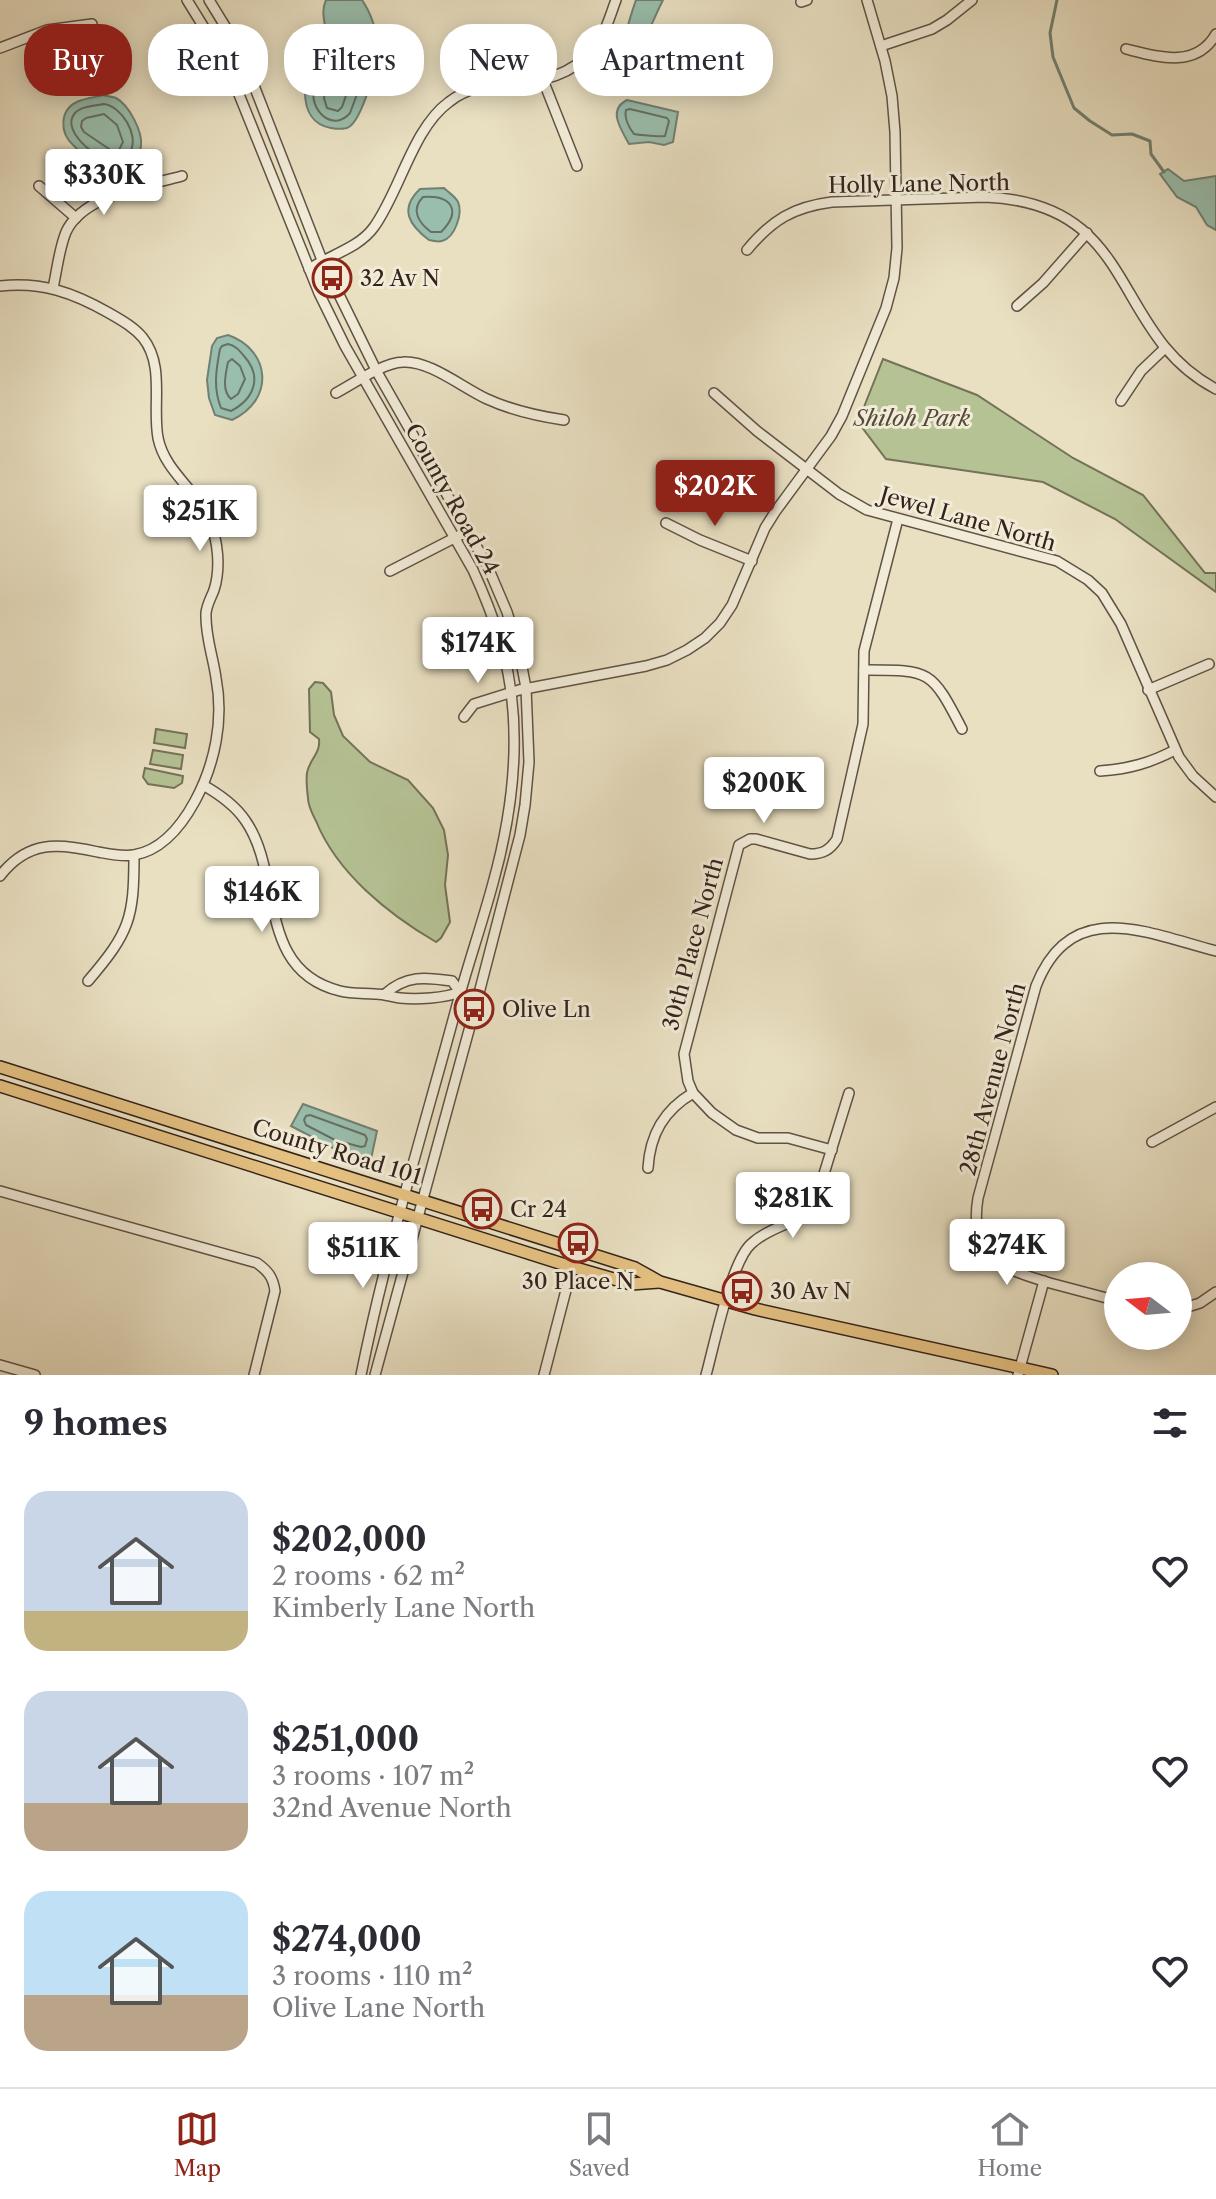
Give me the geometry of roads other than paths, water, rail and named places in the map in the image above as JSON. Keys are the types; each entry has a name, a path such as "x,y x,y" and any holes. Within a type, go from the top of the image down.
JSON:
{"main road":[{"name":"County Road 101","path":"0,1067 635,1268 660,1282 725,1301 1019,1371 1052,1375"},
{"name":"County Road 101","path":"0,1086 572,1267 631,1284 660,1282"}],"street":[{"name":"County Road 24","path":"187,0 234,82 309,269 362,379 473,570 519,690 529,762 520,835 375,1375"},
{"name":"County Road 24","path":"209,0 251,78 322,260 377,372 487,565 519,651 512,793 507,826 372,1316 361,1375"},
{"path":"557,74 576,65 590,53 600,39 616,0"},
{"path":"464,717 474,704 519,690 667,660 705,638 732,605 770,520 831,436 886,308 894,278 897,248 892,96 867,0"},
{"path":"881,46 932,29 972,0"},
{"path":"1126,49 1173,59 1188,57 1201,51 1216,34"},
{"path":"0,48 24,39"},
{"path":"309,269 354,245 375,226 431,119 457,96"},
{"path":"549,96 577,166"},
{"path":"53,288 66,232 92,204 182,176"},
{"path":"39,186 76,218"},
{"name":"Holly Lane North","path":"747,250 775,221 812,204 1008,198 1030,202 1052,210 1087,233 1111,261 1165,348 1194,376 1216,389"},
{"path":"1017,306 1043,283 1087,233"},
{"path":"0,286 53,288 91,302 134,328 143,338 154,361 158,438 163,453 169,466 200,503 214,535 217,571 206,611 207,637 216,677 218,719 211,764 203,785 174,832 163,842 134,855 109,854 58,844 43,847 15,860 0,876"},
{"path":"1121,401 1141,371 1165,348"},
{"path":"336,393 391,364 415,362 501,405 564,420"},
{"name":"Jewel Lane North","path":"714,393 742,419 852,503 898,519 1057,561 1088,580 1113,607 1175,750 1193,776 1216,797"},
{"path":"898,519 865,644 864,670 903,670 928,677 938,686 962,729"},
{"path":"666,523 752,561"},
{"path":"390,571 468,531"},
{"path":"1148,690 1209,664"},
{"name":"30th Place North","path":"693,1093 685,1067 686,1041 736,851 744,842 756,839 810,854 826,851 837,839 863,724 864,670"},
{"path":"1100,771 1133,768 1175,750"},
{"path":"203,785 234,806 246,821 260,854 284,948 304,974 341,992 385,994 400,998 449,997 460,992"},
{"path":"88,981 118,944 127,927 132,908 134,855"},
{"name":"28th Avenue North","path":"1104,1297 1009,1270 988,1252 977,1226 978,1198 1036,986 1052,955 1066,943 1081,933 1116,926 1216,951"},
{"path":"385,994 397,983 422,979 452,981 460,992 478,997"},
{"path":"648,1168 651,1143 661,1120 672,1107 693,1093 712,1113 746,1136 788,1138 832,1150"},
{"path":"706,1375 725,1301 743,1253 751,1243 799,1219 814,1206 849,1093"},
{"path":"1152,1142 1216,1107"},
{"path":"0,1191 257,1263 274,1282 274,1299 254,1375"},
{"path":"544,1375 572,1267"},
{"path":"1019,1371 1044,1281"},
{"path":"1192,1306 1216,1292"},
{"path":"0,1365 35,1375"}],"water":[{"path":"326,0 362,0 374,24 324,24"},
{"path":"636,0 663,0 652,24 629,22"},
{"path":"108,96 126,106 141,140 137,157 128,166 116,171 104,169 69,141 63,122 65,115 72,105 82,100"},
{"path":"305,96 366,96 354,122 345,129 319,124 308,111"},
{"path":"627,100 678,112 673,142 664,145 649,142 629,144 617,114 621,104"},
{"path":"1168,169 1184,181 1216,176 1216,230 1207,225 1196,207 1177,197 1160,174"},
{"path":"444,188 458,202 459,218 447,239 429,240 412,223 408,210 410,203 420,189"},
{"path":"228,335 253,352 260,363 262,376 256,400 232,420 215,415 207,380 212,346 217,338"},
{"path":"303,1104 377,1131 371,1159 333,1148 291,1126"}],"waterway":[{"path":"1057,0 1050,33 1053,57 1074,108 1112,135 1132,134 1150,141 1151,154 1164,172"}],"place":[{"name":"32 Av N","path":"332,278"},
{"name":"Olive Ln","path":"474,1009"},
{"name":"Cr 24","path":"482,1209"},
{"name":"30 Place N","path":"578,1243"},
{"name":"30 Av N","path":"742,1291"}],"park label":[{"name":"Shiloh Park","path":"912,418"}]}
